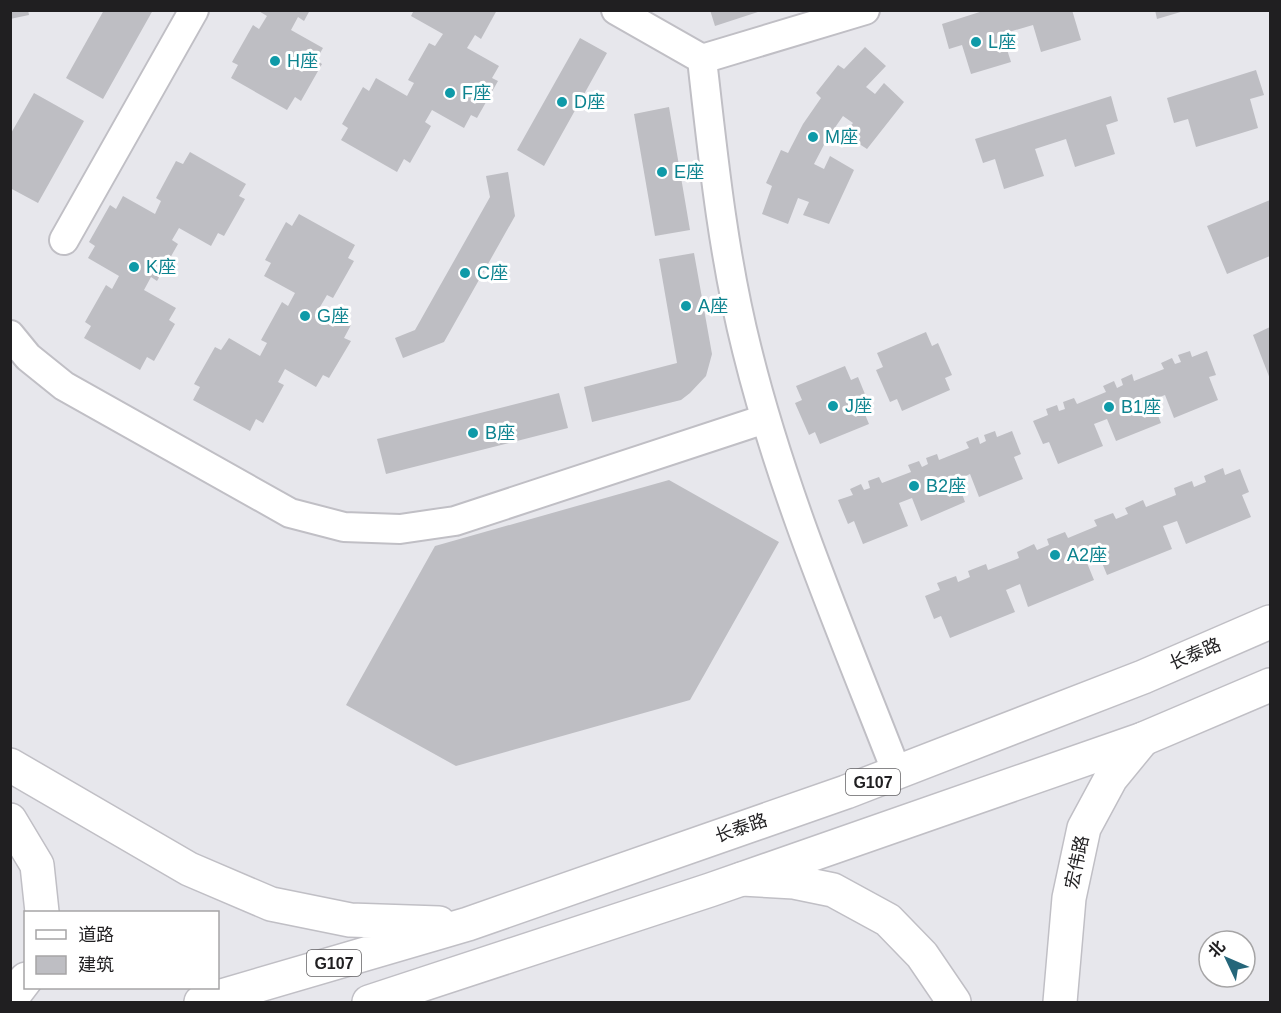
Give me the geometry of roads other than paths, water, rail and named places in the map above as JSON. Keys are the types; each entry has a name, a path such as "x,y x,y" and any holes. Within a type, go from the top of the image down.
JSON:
{"main road":[{"name":"长泰路","path":"201,1002 468,924 897,773 1143,677 1270,622"},
{"path":"369,1002 485,966 1143,739 1270,685"},
{"name":"宏伟路","path":"1060,1002 1069,898 1084,828 1111,778 1143,739"},
{"path":"10,765 189,869 271,904 350,920 468,924"},
{"path":"10,820 37,865 42,911"},
{"path":"740,879 794,882 833,890 888,920 922,955 954,1002"},
{"path":"432,1002 485,966"},
{"path":"10,1000 24,982"}],"street":[{"path":"64,240 194,10"},
{"path":"616,10 702,59 865,10"},
{"path":"702,59 719,204 731,276 746,348 765,419 787,489 897,773"},
{"path":"10,335 28,357 64,386 290,513 344,527 400,530 455,521 765,419"}],"place":[{"name":"L座","path":"976,42"},
{"name":"H座","path":"275,61"},
{"name":"F座","path":"450,93"},
{"name":"D座","path":"562,102"},
{"name":"M座","path":"813,137"},
{"name":"E座","path":"662,172"},
{"name":"K座","path":"134,267"},
{"name":"C座","path":"465,273"},
{"name":"A座","path":"686,306"},
{"name":"G座","path":"305,316"},
{"name":"J座","path":"833,406"},
{"name":"B1座","path":"1109,407"},
{"name":"B座","path":"473,433"},
{"name":"B2座","path":"914,486"},
{"name":"A2座","path":"1055,555"}]}
